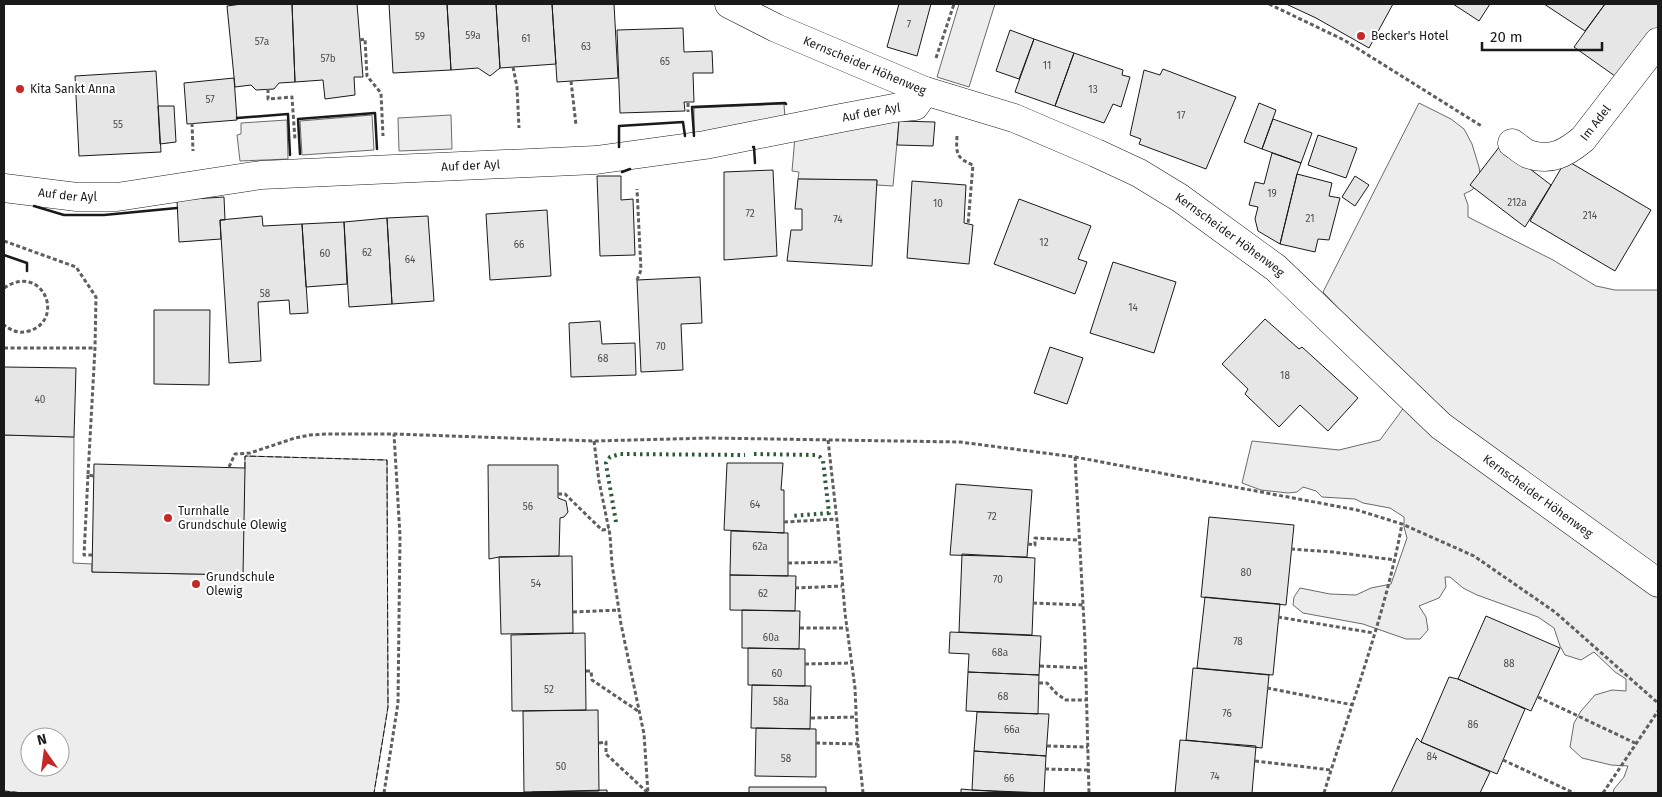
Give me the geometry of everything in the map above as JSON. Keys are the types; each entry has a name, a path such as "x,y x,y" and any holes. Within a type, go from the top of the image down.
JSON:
{"street":[{"name":"Kernscheider Höhenweg","path":"729,4 776,28 925,90 1014,118 1078,145 1139,173 1180,198 1276,268 1441,426 1658,584"},
{"name":"Im Adel","path":"1512,143 1528,154 1551,158 1570,150 1583,139 1658,42"},
{"name":"Auf der Ayl","path":"4,188 77,197 118,197 261,175 578,161 635,155 705,145 894,108 915,106 925,90"}],"path":[{"path":"925,90 954,4"},
{"path":"1269,4 1344,40 1455,111 1512,143"},
{"path":"360,40 365,39 367,76 381,93 383,132"},
{"path":"513,67 517,87 519,128"},
{"path":"571,81 576,123"},
{"path":"268,89 268,99 292,97 295,147"},
{"path":"192,123 193,149"},
{"path":"956,145 956,153 959,157 973,165 968,224"},
{"path":"635,155 641,270 636,280"},
{"path":"4,241 76,267 96,296 84,555 92,555"},
{"path":"4,288 14,282 31,282 45,294 48,306 45,318 33,330 18,332 10,330 4,325"},
{"path":"4,348 95,348"},
{"path":"384,793 398,703 398,548 400,536 394,434"},
{"path":"229,467 235,454 250,453 295,438 310,435 394,434 594,441 710,438 960,442 1075,457 1357,510 1402,524 1474,556 1555,612 1658,703"},
{"path":"828,440 842,586 855,688 863,793"},
{"path":"594,441 619,610 644,734 648,793"},
{"path":"1075,457 1084,605 1089,793"},
{"path":"88,475 94,476"},
{"path":"558,494 565,494 602,530 608,529"},
{"path":"784,522 837,519"},
{"path":"1324,793 1374,633 1395,560 1402,524"},
{"path":"1028,544 1034,545 1035,538 1080,540"},
{"path":"1291,549 1395,560"},
{"path":"788,563 840,562"},
{"path":"795,588 842,586"},
{"path":"1033,603 1084,605"},
{"path":"573,612 619,610"},
{"path":"1278,617 1374,633"},
{"path":"800,628 847,628"},
{"path":"805,664 851,663"},
{"path":"1040,666 1086,668"},
{"path":"586,671 591,671 592,680 639,711"},
{"path":"1039,683 1047,683 1057,694 1066,700 1086,700"},
{"path":"1267,688 1352,705"},
{"path":"1538,697 1635,743"},
{"path":"1602,793 1658,711"},
{"path":"810,718 856,717"},
{"path":"598,743 606,742 606,754 648,793"},
{"path":"816,743 858,744"},
{"path":"1047,746 1088,747"},
{"path":"1503,760 1574,793"},
{"path":"1255,761 1331,770"},
{"path":"1046,769 1088,770"}],"shaded area":[{"path":"959,4 995,4 969,87 937,77"},
{"path":"1419,103 1451,119 1464,129 1472,144 1480,174 1478,183 1472,190 1464,194 1468,205 1468,217 1553,260 1596,286 1615,290 1658,290 1658,793 1613,793 1624,777 1628,766 1611,765 1582,758 1570,747 1574,723 1581,711 1595,695 1612,690 1626,691 1626,679 1615,672 1594,652 1581,660 1565,655 1554,628 1538,617 1477,595 1463,588 1450,577 1445,577 1446,587 1439,598 1419,606 1426,617 1428,630 1420,639 1406,639 1363,624 1303,613 1293,605 1294,597 1300,588 1330,594 1356,595 1371,588 1391,584 1407,538 1404,517 1390,508 1363,503 1355,499 1322,497 1316,491 1303,487 1297,492 1288,493 1261,490 1242,483 1252,441 1339,450 1380,440 1405,406 1357,328 1323,292"},
{"path":"784,104 785,118 694,136 694,108"},
{"path":"372,115 374,150 302,155 300,121"},
{"path":"451,115 452,149 399,151 398,118"},
{"path":"287,120 288,159 240,161 237,135 241,134 241,123"},
{"path":"899,121 893,186 877,185 877,180 798,179 799,172 792,171 795,137"},
{"name":"Grundschule Olewig","path":"4,435 74,437 73,563 92,564 92,572 242,575 245,456 387,460 388,707 374,793 23,793 4,791"}],"building":[{"path":"242,4 292,4 295,82 279,83 274,89 256,90 251,85 235,87 227,6"},
{"path":"292,4 357,4 363,77 354,77 355,95 325,99 323,80 295,82"},
{"path":"389,4 447,4 451,70 393,73"},
{"path":"447,4 496,4 500,68 490,76 478,68 451,70"},
{"path":"496,4 552,4 556,64 500,68"},
{"path":"552,4 614,4 618,78 557,82"},
{"path":"899,4 931,4 917,56 887,47"},
{"name":"Becker's Hotel","path":"1286,4 1393,4 1369,48 1316,18"},
{"path":"1453,4 1490,4 1479,21"},
{"path":"1544,4 1605,4 1585,31"},
{"path":"1605,4 1658,4 1658,29 1622,81 1574,47"},
{"path":"683,28 684,52 712,51 713,73 693,73 694,102 684,102 685,111 620,113 617,30"},
{"path":"1010,30 1034,39 1019,79 996,71"},
{"path":"1034,39 1074,53 1055,106 1015,92"},
{"path":"1074,53 1123,70 1122,75 1130,77 1121,107 1113,104 1104,123 1055,106"},
{"path":"1163,69 1236,97 1206,169 1139,144 1141,139 1130,135 1144,70 1160,75"},
{"path":"156,71 161,152 79,156 75,76"},
{"path":"234,78 237,120 187,124 184,83"},
{"path":"1259,103 1276,110 1262,149 1244,142"},
{"path":"158,106 174,106 176,142 160,144"},
{"path":"1273,119 1312,133 1301,163 1262,149"},
{"path":"899,121 935,122 933,146 897,145"},
{"path":"1318,135 1357,148 1346,178 1308,165"},
{"path":"1500,146 1551,185 1525,227 1470,185"},
{"path":"1272,153 1301,163 1280,244 1258,231 1255,219 1258,207 1249,205 1255,182 1264,184"},
{"path":"1566,160 1651,210 1615,271 1530,221"},
{"path":"773,170 777,256 724,260 724,172"},
{"path":"1297,174 1332,183 1329,196 1340,198 1329,240 1318,239 1315,252 1280,244"},
{"path":"597,176 621,176 621,200 633,199 635,255 600,256"},
{"path":"1355,176 1369,185 1355,206 1342,197"},
{"path":"798,179 877,180 872,266 787,261 791,230 802,230 802,209 795,209"},
{"path":"912,181 966,185 964,223 973,225 969,264 907,258"},
{"path":"224,197 225,220 220,220 221,239 179,242 177,200"},
{"path":"1019,199 1091,226 1078,259 1087,262 1075,294 994,264"},
{"path":"547,210 551,276 490,280 486,214"},
{"path":"262,216 263,226 302,224 308,313 290,314 289,300 258,302 261,361 229,363 220,220"},
{"path":"428,216 434,301 392,304 387,218"},
{"path":"387,218 392,304 349,307 344,222"},
{"path":"344,222 347,284 306,287 302,224"},
{"path":"1113,262 1176,282 1154,353 1090,333"},
{"path":"700,277 702,323 681,324 683,370 641,372 637,280"},
{"path":"154,310 210,310 209,385 154,384"},
{"path":"1265,319 1299,349 1302,347 1358,398 1328,431 1300,405 1279,427 1245,394 1248,389 1222,364"},
{"path":"600,321 602,344 635,343 636,375 571,377 569,323"},
{"path":"1050,347 1083,358 1067,404 1034,393"},
{"path":"4,367 76,368 74,437 4,435"},
{"path":"727,463 783,463 781,490 784,490 784,533 724,530"},
{"name":"Turnhalle Grundschule Olewig","path":"94,464 245,468 243,575 92,572"},
{"path":"488,465 558,465 558,498 566,501 568,512 564,517 560,518 559,556 499,557 489,559"},
{"path":"956,484 1032,490 1027,557 950,555"},
{"path":"1209,517 1294,525 1286,605 1201,597"},
{"path":"731,531 788,533 788,576 730,575"},
{"path":"962,554 1035,558 1032,635 959,632"},
{"path":"572,556 573,633 501,634 499,557"},
{"path":"730,575 796,576 795,611 730,610"},
{"path":"1205,597 1280,604 1273,675 1197,668"},
{"path":"742,610 800,611 799,649 742,648"},
{"path":"1486,616 1560,648 1531,711 1458,679"},
{"path":"950,632 1041,636 1039,675 968,672 969,654 949,653"},
{"path":"585,633 586,710 512,711 511,635"},
{"path":"748,648 805,649 805,686 748,685"},
{"path":"1193,668 1269,675 1262,748 1186,740"},
{"path":"968,672 1039,675 1038,714 966,711"},
{"path":"1449,677 1458,679 1525,709 1497,774 1421,742"},
{"path":"752,685 811,686 810,729 751,728"},
{"path":"598,710 599,791 524,792 523,711"},
{"path":"977,712 1049,714 1046,756 974,751"},
{"path":"756,728 816,729 816,777 755,776"},
{"path":"1417,738 1421,742 1490,772 1480,793 1391,793"},
{"path":"1180,740 1256,746 1252,793 1175,793"},
{"path":"974,751 1046,756 1044,793 972,790"},
{"path":"749,787 826,787 826,793 749,793"},
{"path":"961,789 972,790 1022,793 961,793"},
{"path":"607,790 607,793 532,793 532,792"}],"hedge":[{"path":"616,522 606,463 610,457 620,454 745,455"},
{"path":"754,454 815,455 823,461 829,513 792,516"}],"fence":[{"path":"245,468 245,456 387,460 388,707 374,793"},
{"path":"4,791 23,793"}],"wall":[{"path":"694,136 692,107 786,104"},
{"path":"300,154 298,119 375,113 377,149"},
{"path":"237,118 288,114 290,155"},
{"path":"619,147 619,126 683,122 685,136"},
{"path":"753,147 755,163"},
{"path":"622,172 630,169"},
{"path":"34,206 64,215 104,215 177,208"},
{"path":"4,255 27,263 27,271"}],"place":[{"name":"Becker's Hotel","path":"1361,36"},
{"name":"Kita Sankt Anna","path":"20,89"},
{"name":"Turnhalle Grundschule Olewig","path":"168,518"},
{"name":"Grundschule Olewig","path":"196,584"}]}
